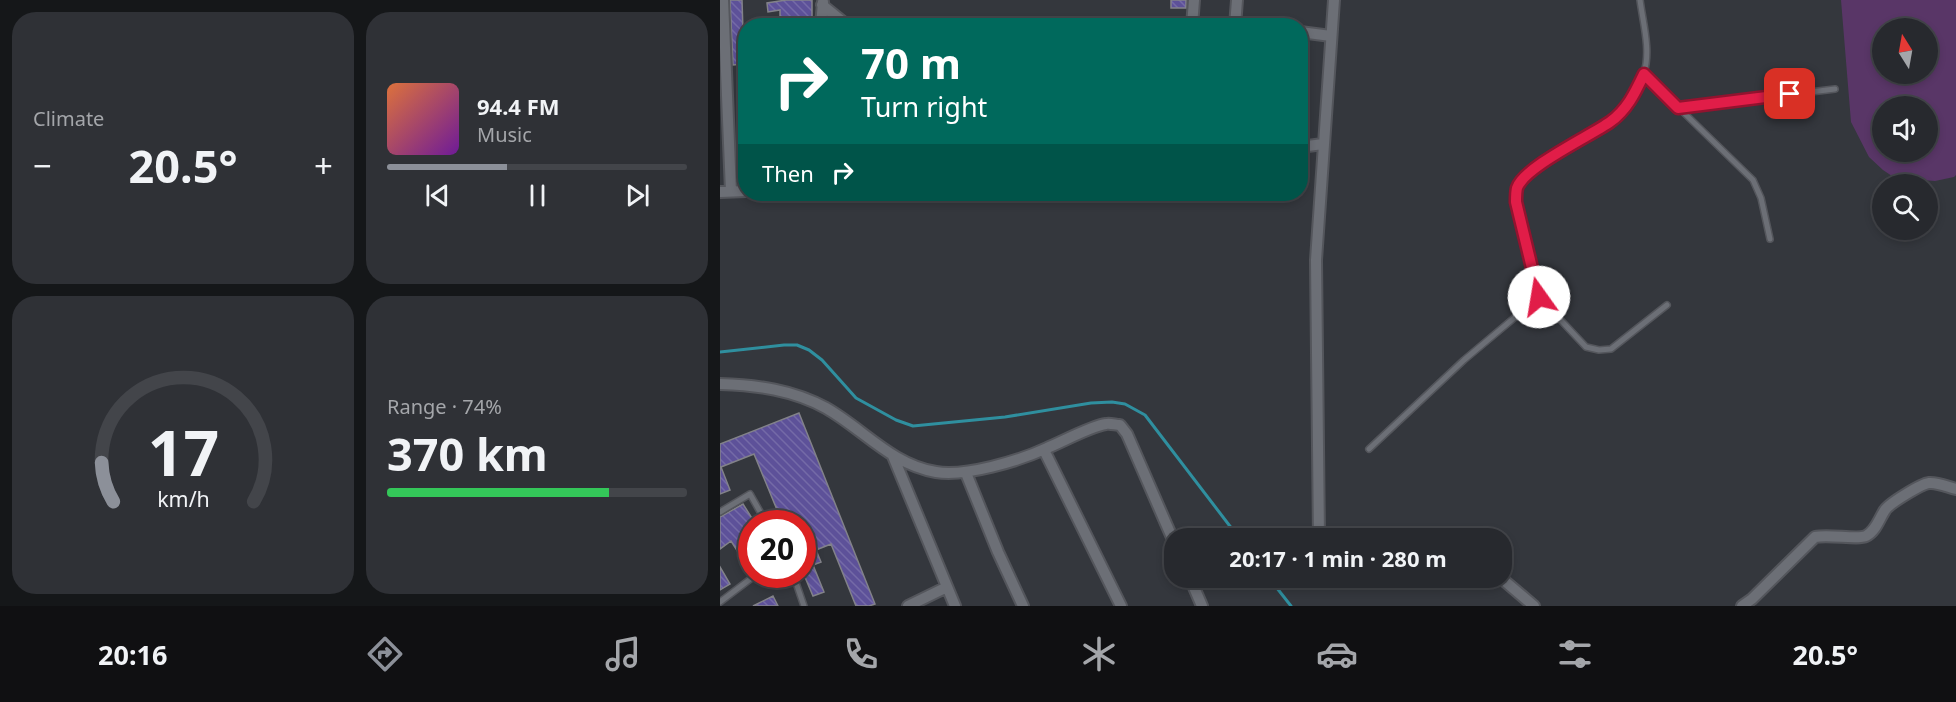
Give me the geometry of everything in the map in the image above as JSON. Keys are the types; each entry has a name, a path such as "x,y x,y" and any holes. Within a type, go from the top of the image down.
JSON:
{"street":[{"path":"723,0 726,192"},
{"path":"1193,18 1194,0"},
{"path":"1237,0 1238,18"},
{"path":"1318,528 1316,260 1334,0"},
{"path":"822,18 823,3"},
{"path":"823,3 839,18"},
{"path":"1308,33 1330,36"},
{"path":"1308,146 1323,144"},
{"path":"720,384 750,386 801,395 828,409 893,456 920,468 936,472 966,473 1044,450 1106,424 1120,425 1127,434 1168,528"},
{"path":"1044,450 1120,606"},
{"path":"893,456 955,606"},
{"path":"966,473 1023,606"},
{"path":"1742,606 1815,537 1827,535 1863,538 1876,526 1890,504 1922,485 1933,483 1956,489"},
{"path":"909,606 947,587"},
{"path":"1512,587 1534,606"},
{"path":"1194,588 1202,606"}],"lane":[{"path":"1640,0 1647,52 1644,74 1630,103 1611,121 1557,154 1524,178 1517,188 1516,202 1539,297 1586,347 1599,350 1611,349 1667,305"},
{"path":"1644,74 1753,180 1761,198 1770,239"},
{"path":"1678,108 1835,89"},
{"path":"1369,449 1464,360 1539,297"},
{"path":"720,512 750,494 759,510"},
{"path":"720,602 738,588"},
{"path":"798,588 804,606"}],"shaded area":[{"path":"1841,0 1956,0 1956,175 1938,180 1938,174 1889,174 1874,162 1938,162 1938,96 1872,96 1872,160 1851,122"}],"building":[{"path":"730,0 742,0 743,18 738,18 738,65 733,65"},
{"path":"812,0 812,18 780,18 780,10 768,12 767,3"},
{"path":"1171,0 1186,0 1186,8 1171,8"},
{"path":"799,413 875,604 856,606 831,544 816,550 816,510 777,510 754,454 721,467 730,490 720,494 720,444"},
{"path":"743,504 747,510 738,510 738,552 731,541 720,549 720,517"},
{"path":"816,550 821,562 816,564"},
{"path":"720,567 730,584 720,590"},
{"path":"816,572 824,592 813,596 810,588 816,588"},
{"path":"773,596 778,606 753,606"}],"waterway":[{"path":"720,352 797,345 809,350 822,360 856,398 896,420 913,426 1005,417 1091,403 1125,404 1145,415 1231,528"},
{"path":"1277,588 1291,606"}],"route":[{"path":"1539,297 1516,202 1517,188 1524,178 1557,154 1611,121 1630,103 1644,74 1678,108 1790,94"}]}
